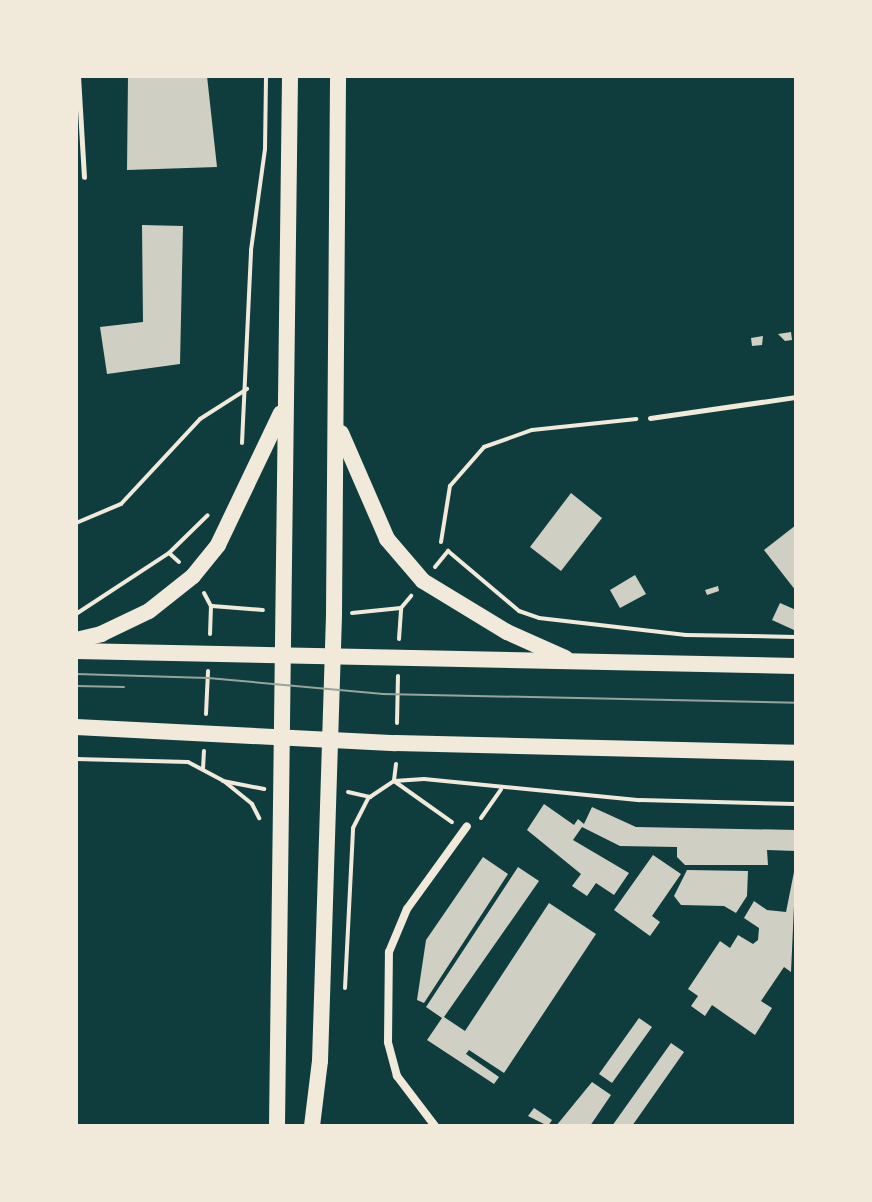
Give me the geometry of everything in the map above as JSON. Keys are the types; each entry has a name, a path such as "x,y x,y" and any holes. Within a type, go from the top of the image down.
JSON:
{"main road":[{"path":"277,1126 282,412 290,76"},
{"path":"312,1126 320,1061 331,741 338,76"},
{"path":"76,640 101,634 149,611 193,576 218,545 282,412"},
{"path":"336,421 387,539 423,581 507,632 573,662"},
{"path":"76,651 796,666"},
{"path":"76,727 205,730 331,741 796,753"}],"street":[{"path":"435,1126 397,1076 388,1042 389,952 407,909 467,826"}],"lane":[{"path":"78,76 84,177"},
{"path":"650,418 796,397"}],"path":[{"path":"76,523 121,504 200,419 247,389 251,250 265,149 266,76"},
{"path":"441,542 450,486 484,447 532,430 650,418"},
{"path":"448,551 519,611 539,618 686,635 796,637"},
{"path":"76,614 169,553"},
{"path":"76,759 171,761 203,769 211,606 280,611"},
{"path":"334,614 401,608"},
{"path":"223,781 252,804 261,822"},
{"path":"394,781 666,802 796,804"},
{"path":"467,826 475,827 501,789"},
{"path":"344,997 353,828 370,797"}],"building":[{"path":"128,76 207,76 217,167 127,170"},
{"path":"142,225 183,226 180,364 107,374 100,327 143,322"},
{"path":"791,332 792,340 785,341 778,334"},
{"path":"763,336 762,345 752,346 751,338"},
{"path":"571,493 602,518 561,571 530,547"},
{"path":"796,525 796,591 764,550"},
{"path":"635,575 646,594 620,608 610,590"},
{"path":"718,586 719,591 707,595 705,590"},
{"path":"780,603 796,610 794,630 772,620"},
{"path":"544,804 574,825 578,819 584,824 592,807 636,827 796,830 796,851 767,850 768,865 685,865 677,857 677,847 620,846 582,827 573,840 629,873 614,895 596,883 587,896 572,886 581,874 527,830"},
{"path":"653,855 681,874 652,916 660,922 650,936 614,910"},
{"path":"483,857 508,874 424,1003 417,1000 426,940"},
{"path":"796,862 791,972 784,967 761,1001 772,1008 755,1035 712,1005 705,1016 691,1006 698,996 688,989 720,941 730,948 738,935 753,944 758,940 759,928 744,918 754,901 767,910 786,912"},
{"path":"518,867 539,881 444,1017 465,1031 549,903 596,934 504,1073 469,1050 466,1054 499,1077 494,1084 427,1040 442,1018 426,1007"},
{"path":"687,870 748,871 747,896 736,913 724,906 681,905 674,896"},
{"path":"639,1018 652,1027 612,1083 599,1074"},
{"path":"671,1043 684,1052 632,1126 612,1126"},
{"path":"592,1082 611,1095 590,1126 556,1126"},
{"path":"534,1108 552,1120 548,1126 528,1116"}],"tram line":[{"path":"76,674 208,678 383,694 796,703"},
{"path":"76,686 124,687"}]}
